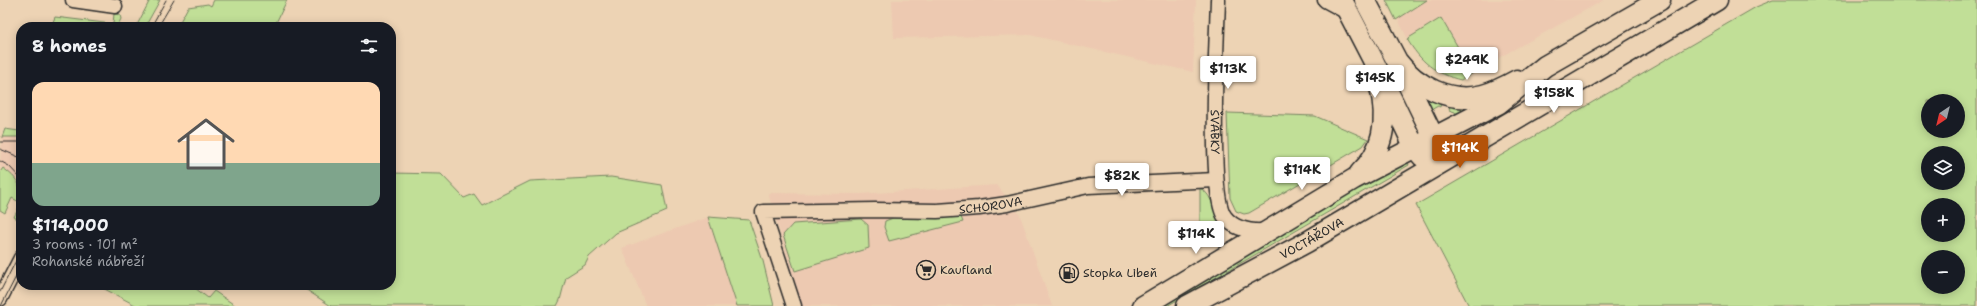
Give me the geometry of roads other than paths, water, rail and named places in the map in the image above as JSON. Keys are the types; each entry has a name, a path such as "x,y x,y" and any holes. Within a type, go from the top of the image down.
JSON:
{"main road":[{"path":"1345,7 1372,58 1415,148 1426,160 1435,166 1437,152 1434,138 1365,0"},
{"path":"1391,51 1404,69 1421,84 1438,92 1466,98 1484,95 1502,88 1545,66 1660,0"},
{"name":"VOCTÁŘOVA","path":"1187,306 1271,262 1717,0"},
{"path":"1354,178 1370,161 1377,150 1383,133 1382,99 1372,58"},
{"path":"1143,306 1354,178 1498,104 1545,66"}],"street":[{"path":"72,0 115,6"},
{"name":"ŠVÁBKY","path":"1218,0 1215,98 1216,180 1220,208 1224,217 1233,225 1243,229 1267,231"},
{"path":"1325,0 1345,7"},
{"name":"SCHOROVA","path":"794,306 763,212 875,210 937,212 1000,205 1088,186 1216,180"},
{"path":"0,299 16,268"}],"tram line":[{"path":"154,22 166,0"},
{"path":"161,22 174,0"},
{"path":"0,142 16,142"},
{"path":"0,149 16,156"},
{"path":"0,161 9,166 16,174"},
{"path":"0,292 16,261"},
{"path":"1,306 16,277"}],"place":[{"name":"Kaufland","path":"926,270"},
{"name":"Stopka Libeň","path":"1069,273"}]}
